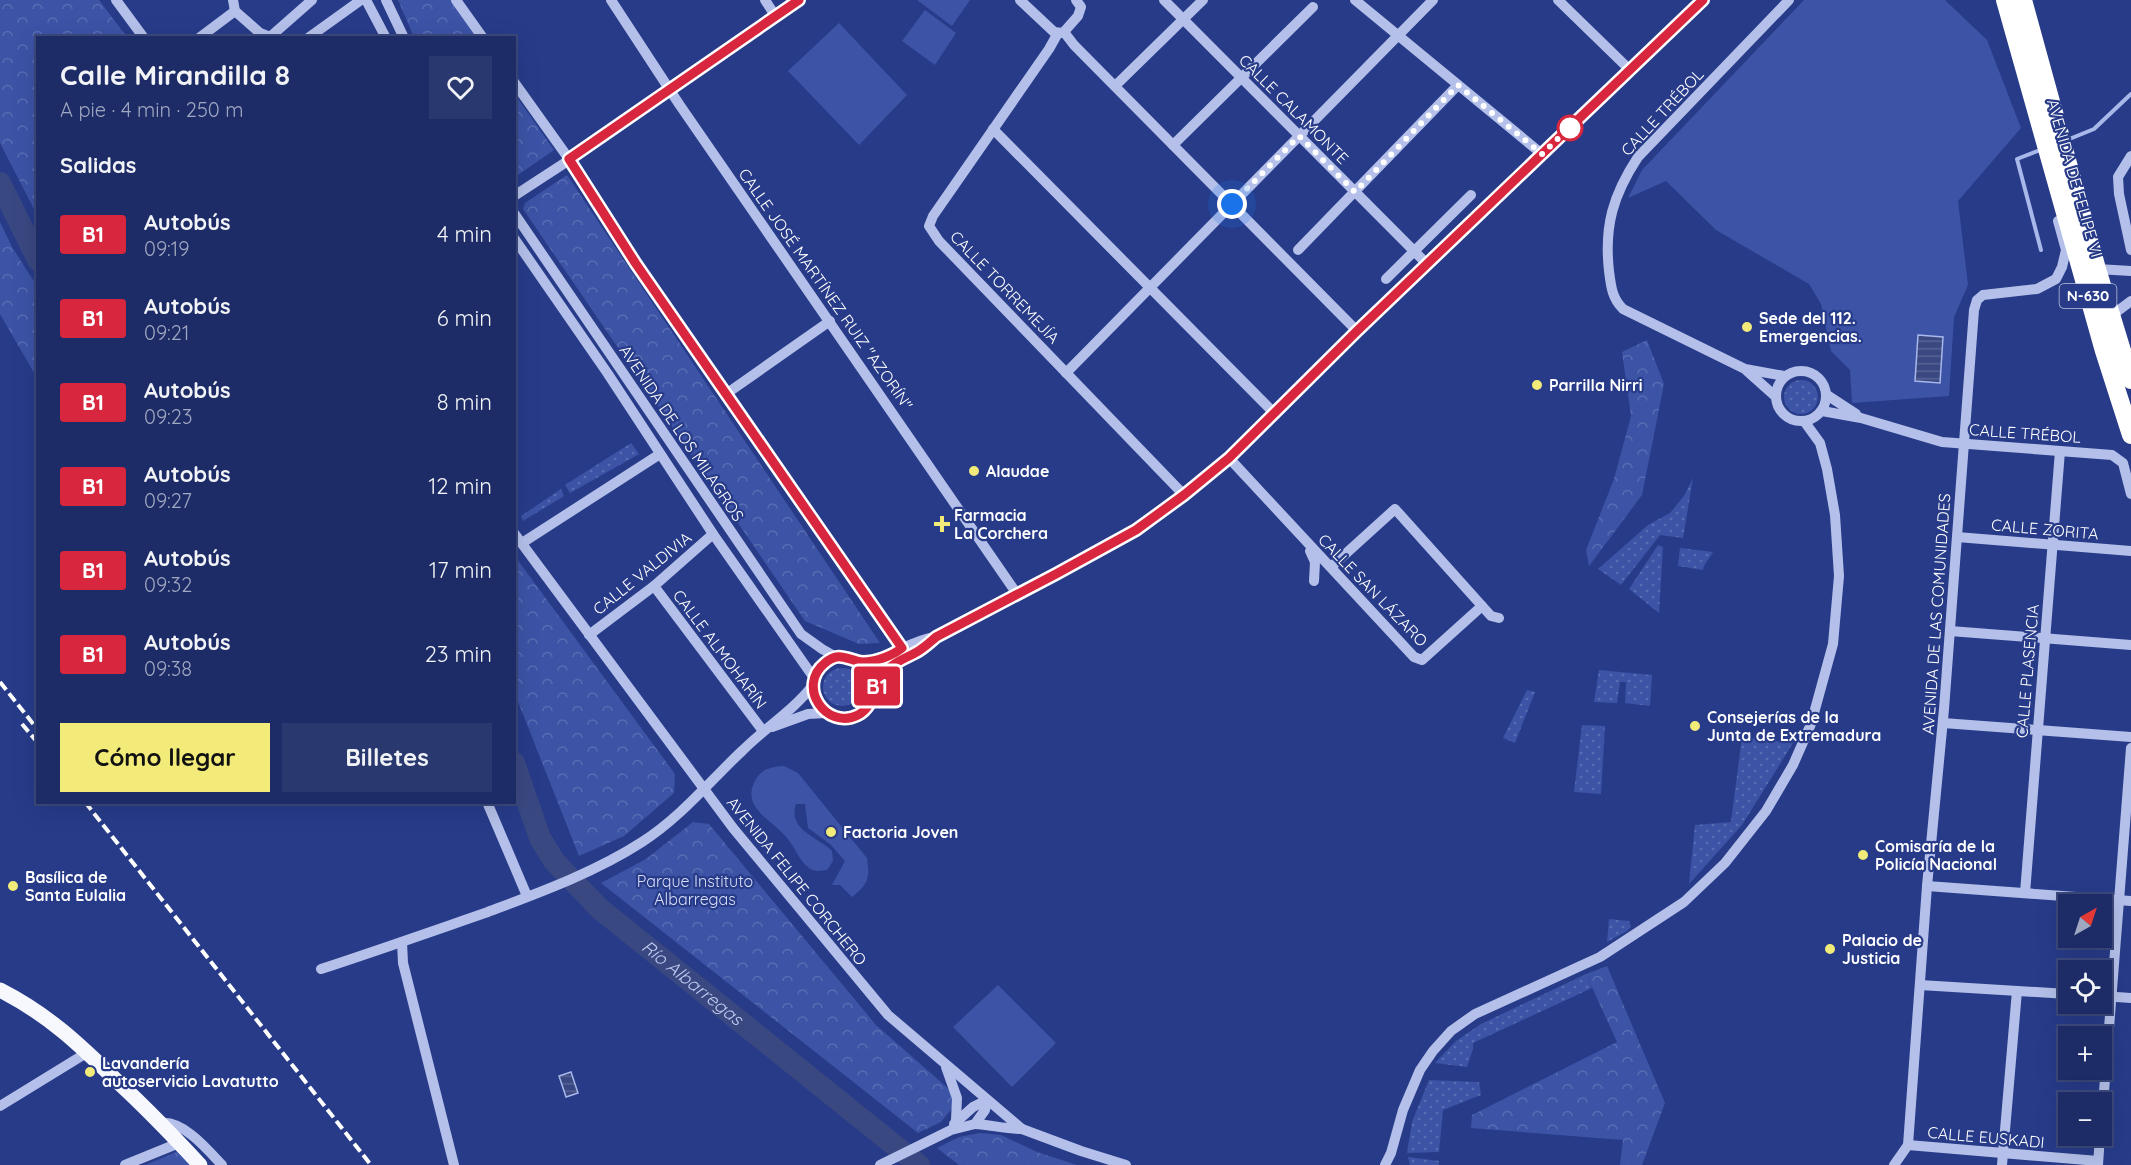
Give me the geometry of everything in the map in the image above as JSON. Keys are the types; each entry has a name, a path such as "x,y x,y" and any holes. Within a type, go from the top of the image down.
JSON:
{"highway":[{"name":"AVENIDA DE FELIPE VI","path":"2005,0 2097,269 2131,380"},
{"name":"AVENIDA DE FELIPE VI","path":"2023,0 2052,141 2104,351 2131,435"}],"main road":[{"path":"0,990 21,1001 62,1029 161,1123 200,1165"}],"street":[{"path":"116,0 143,36"},
{"path":"271,36 312,0"},
{"path":"311,36 361,0"},
{"path":"366,0 385,36"},
{"path":"386,0 403,36"},
{"path":"456,0 482,36"},
{"name":"CALLE JOSÉ MARTÍNEZ RUIZ \"AZORÍN\"","path":"611,0 670,90 1017,594"},
{"path":"765,0 776,17"},
{"path":"516,195 799,0"},
{"path":"1020,0 1054,32 1061,32 1357,331"},
{"name":"CALLE TORREMEJÍA","path":"1076,0 1081,7 1078,16 1061,32 933,216 929,226 939,241 1184,495"},
{"name":"CALLE CALAMONTE","path":"1164,0 1428,265"},
{"path":"1115,86 1203,0"},
{"path":"1355,0 1542,154"},
{"path":"1066,373 1433,0"},
{"path":"1558,0 1630,70"},
{"path":"874,690 888,668 925,647 936,637 1136,530 1229,458 1357,331 1703,0"},
{"name":"CALLE TRÉBOL","path":"1776,396 1745,369 1623,309 1614,300 1608,260 1608,225 1624,178 1638,157 1789,0"},
{"path":"201,36 234,5 260,33 268,36"},
{"path":"1173,145 1313,8"},
{"path":"516,85 569,159 636,264 902,648"},
{"path":"1298,250 1458,85"},
{"path":"993,129 1274,413"},
{"name":"AVENIDA DE LAS COMUNIDADES","path":"1908,1145 1974,310 1977,300 1983,295 2037,289 2056,279 2062,267 2066,250 2046,172 2052,141"},
{"name":"AVENIDA DE FELIPE VI","path":"2131,156 2118,177 2119,194 2131,250"},
{"path":"1386,279 1471,195"},
{"name":"AVENIDA DE LOS MILAGROS","path":"516,216 801,634 822,650 836,657"},
{"name":"AVENIDA DE LOS MILAGROS","path":"516,241 813,682"},
{"path":"2097,269 2131,271"},
{"path":"2111,316 2131,301"},
{"path":"726,394 830,321"},
{"name":"CALLE TRÉBOL","path":"1745,369 1784,376"},
{"path":"1385,1165 1391,1153 1403,1110 1420,1070 1451,1031 1475,1014 1600,957 1675,908 1725,863 1766,811 1793,765 1811,724 1833,644 1839,576 1834,515 1827,469 1820,443 1820,413 1827,395 1822,381 1811,372 1798,370 1784,376 1779,382 1776,396 1777,403 1785,416 1792,420 1804,421 1820,413"},
{"name":"CALLE TRÉBOL","path":"1827,395 1861,417"},
{"name":"CALLE TRÉBOL","path":"1820,413 1861,417 1928,438 1963,444 2112,455 2123,463 2131,494"},
{"path":"1804,421 1820,443"},
{"name":"CALLE PLASENCIA","path":"2025,893 2060,451"},
{"path":"522,543 660,454"},
{"name":"CALLE SAN LÁZARO","path":"1229,458 1414,657 1422,660 1482,606"},
{"path":"1331,567 1395,509 1491,616 1499,618"},
{"name":"CALLE VALDIVIA","path":"589,634 654,586 713,534"},
{"name":"AVENIDA FELIPE CORCHERO","path":"516,536 704,790 881,1007 1022,1129 1126,1165"},
{"name":"CALLE ZORITA","path":"1957,537 2131,551"},
{"name":"CALLE SAN LÁZARO","path":"1304,540 1315,562 1314,581"},
{"name":"CALLE ALMOHARÍN","path":"654,586 763,731"},
{"path":"1950,631 2131,645"},
{"path":"861,662 875,661 919,640 936,637"},
{"path":"321,969 546,890 644,841 704,790 763,731 804,697 819,669 826,661 847,656 861,662 869,669 874,679 872,700 866,709 857,715 847,718 836,717 826,713 818,705 814,696 813,682"},
{"path":"763,731 808,714 826,713"},
{"path":"1943,723 2131,737"},
{"path":"2111,960 2119,900 2131,748"},
{"path":"488,804 527,897"},
{"path":"1927,886 2131,901"},
{"path":"402,942 403,963 454,1165"},
{"path":"1920,985 2058,993"},
{"path":"2002,1165 2017,991"},
{"path":"2112,996 2131,998"},
{"path":"2103,1092 2105,1014"},
{"path":"0,1106 88,1052"},
{"path":"945,1064 957,1098 953,1125"},
{"path":"975,1124 985,1110 987,1100"},
{"path":"880,1165 953,1125 973,1107 987,1100"},
{"path":"161,1123 166,1122 189,1133 222,1165"},
{"path":"953,1125 975,1124 1022,1129"},
{"path":"125,1165 179,1143"},
{"path":"1894,1165 1908,1145"},
{"name":"CALLE EUSKADI","path":"1908,1145 2098,1163"},
{"path":"2098,1163 2099,1146"},
{"path":"1391,1153 1393,1165"}],"green space":[{"path":"0,0 99,0 126,36 36,36 36,213 0,143"},
{"path":"398,0 451,0 476,36 414,36"},
{"path":"917,0 970,0 952,26"},
{"path":"1804,0 1945,0 1987,40 2021,128 1958,201 1968,285 1954,317 1949,396 1852,403 1850,370 1831,351 1821,304 1809,284 1716,230 1666,181 1628,198 1642,170"},
{"path":"925,10 956,33 935,65 902,41"},
{"path":"839,23 907,95 859,145 788,71"},
{"path":"516,96 554,150 516,176"},
{"path":"567,175 880,643 859,644 805,621 523,209 525,203"},
{"path":"0,222 12,247 36,284 36,376 0,314"},
{"path":"1647,340 1664,384 1642,495 1589,566 1586,550 1614,479 1631,416 1622,352"},
{"path":"1801,380 1813,385 1818,397 1813,409 1801,414 1789,409 1784,397 1789,385"},
{"path":"631,443 639,454 570,493 565,485"},
{"path":"1693,478 1683,538 1660,535 1621,585 1598,569 1648,525 1670,513 1684,496"},
{"path":"561,489 564,496 523,521 521,516"},
{"path":"1658,545 1663,547 1659,613 1629,589"},
{"path":"1680,548 1713,552 1703,570 1678,566"},
{"path":"516,558 675,774 674,793 624,836 579,856 516,697"},
{"path":"842,668 856,673 861,687 856,701 842,706 828,701 823,687 828,673"},
{"path":"1599,670 1652,675 1650,706 1625,703 1626,682 1620,682 1617,703 1594,702"},
{"path":"1527,690 1535,692 1515,743 1503,738"},
{"path":"1582,725 1605,726 1601,794 1574,792"},
{"path":"1742,737 1793,743 1742,825 1689,884 1695,825 1731,822"},
{"name":"Factoria Joven","path":"784,766 798,773 867,858 867,880 852,897 840,885 832,885 845,861 830,844 808,828 805,804 796,804 796,820 805,832 832,851 833,861 827,870 815,871 806,865 787,838 761,814 752,800 751,792 756,778 766,770"},
{"name":"Parque Instituto Albarregas","path":"693,822 709,824 876,1025 950,1090 954,1106 941,1122 918,1133 601,883 646,859"},
{"path":"1609,919 1629,921 1631,927 1607,942"},
{"path":"1607,966 1665,1103 1642,1165 1620,1165 1623,1140 1471,1128 1472,1115 1617,1042 1586,974"},
{"path":"1586,974 1592,988 1473,1043 1467,1067 1435,1063 1456,1041 1481,1024"},
{"path":"998,985 1056,1043 1012,1087 953,1027"},
{"path":"1429,1080 1479,1082 1481,1095 1443,1110 1439,1152 1407,1153 1412,1122"},
{"path":"980,1133 1001,1135 1037,1152 1077,1165 959,1165 937,1148 959,1137"},
{"path":"179,1151 191,1165 145,1165"},
{"path":"1408,1157 1439,1161 1439,1165 1410,1165"}],"shaded area":[{"path":"1918,335 1943,337 1940,383 1915,381"},
{"path":"571,1072 578,1093 566,1097 559,1076"}],"waterway":[{"path":"2067,140 2094,129 2131,94"},
{"path":"2041,250 2017,159 2043,149"},
{"name":"Río Albarregas","path":"0,183 36,256"},
{"name":"Río Albarregas","path":"516,769 540,838 554,861 600,909 919,1165"}],"railway":[{"path":"0,682 36,727"},
{"path":"22,724 36,741"},
{"path":"87,804 371,1165"}],"bus line":[{"name":"B1","path":"799,0 685,81 569,159 636,264 902,648 875,661 861,662 847,656 836,657 826,661 819,669 813,685 818,705 826,713 847,718 866,709 872,700 874,690 888,668 925,647 936,637 1136,530 1229,458 1357,331 1703,0"}],"place":[{"name":"Sede del 112. Emergencias.","path":"1747,327"},
{"name":"Parrilla Nirri","path":"1537,385"},
{"name":"Alaudae","path":"974,471"},
{"name":"Farmacia La Corchera","path":"942,524"},
{"name":"Consejerías de la Junta de Extremadura","path":"1695,726"},
{"name":"Factoria Joven","path":"831,832"},
{"name":"Comisaría de la Policía Nacional","path":"1863,855"},
{"name":"Basílica de Santa Eulalia","path":"13,886"},
{"name":"Palacio de Justicia","path":"1830,949"},
{"name":"Lavandería autoservicio Lavatutto","path":"90,1072"}],"route":[{"path":"1232,204 1299,136 1355,192 1458,85 1542,154 1571,126 1570,128"}]}
